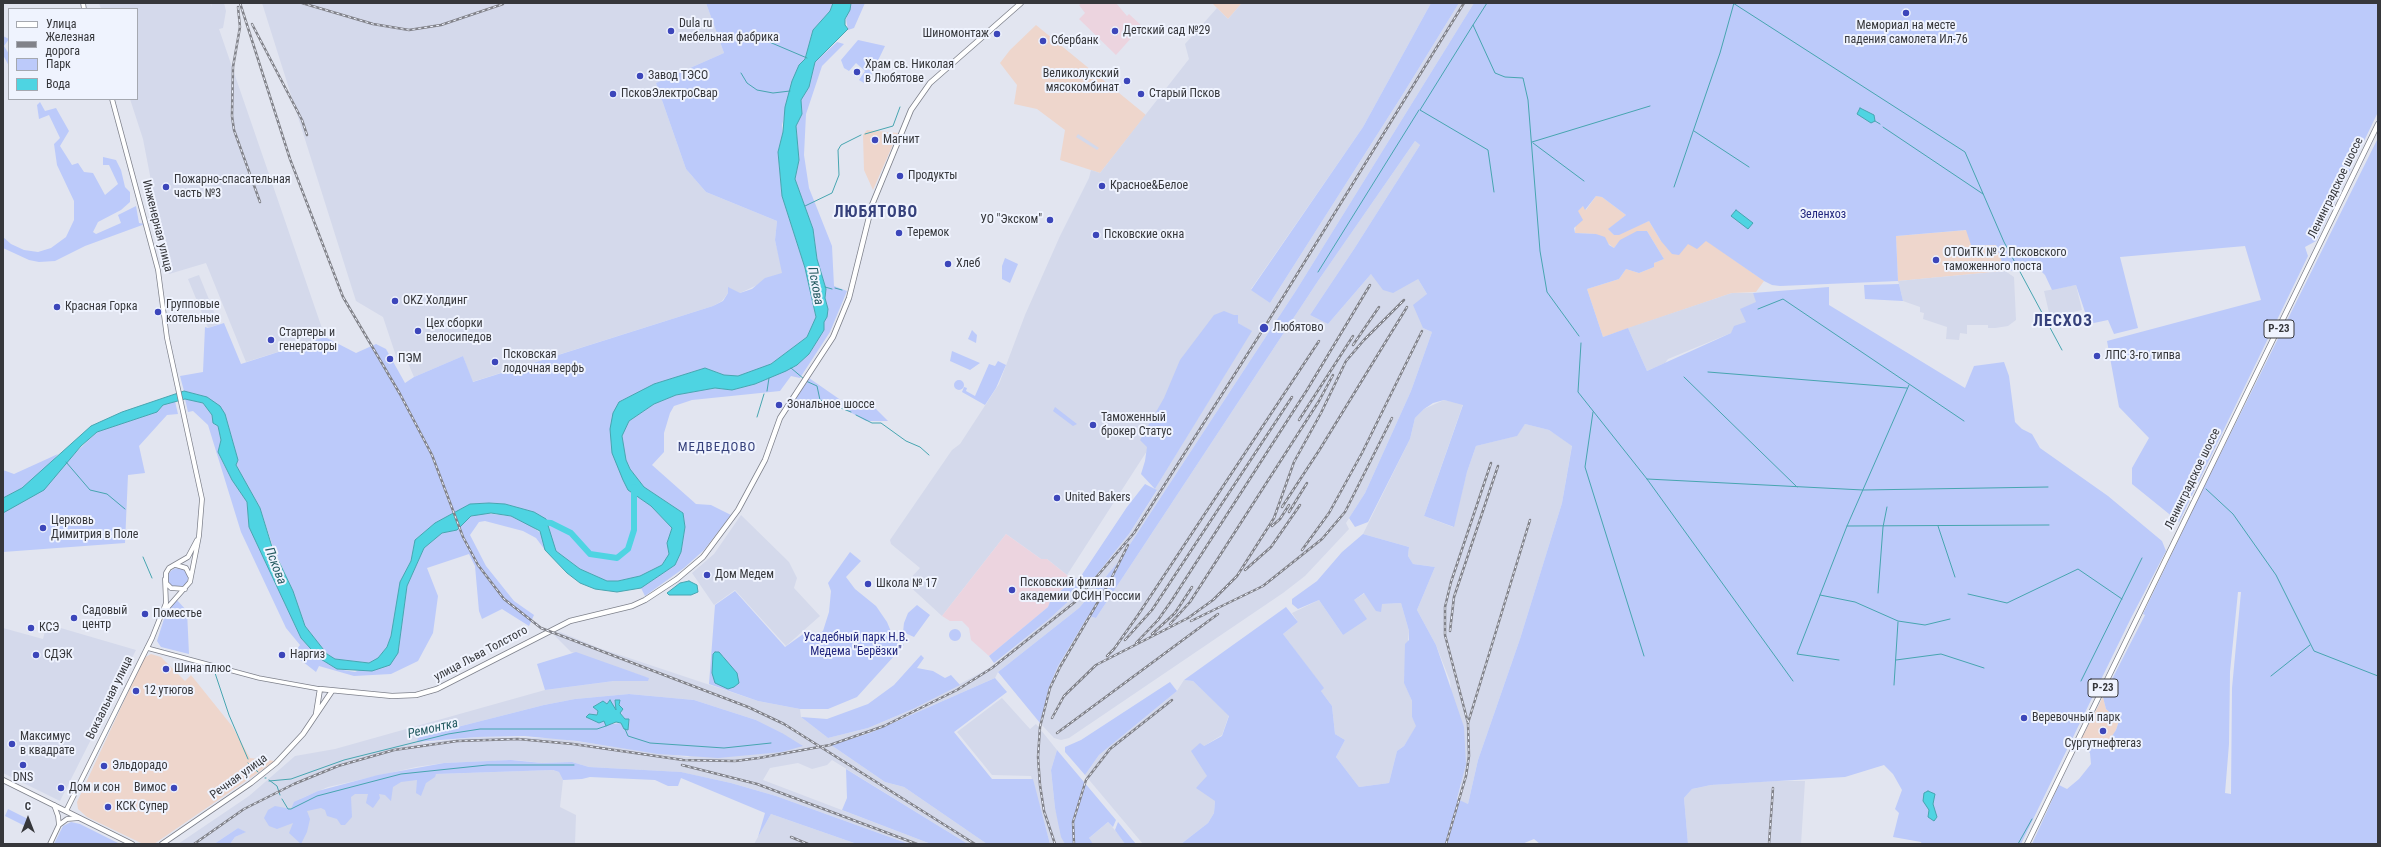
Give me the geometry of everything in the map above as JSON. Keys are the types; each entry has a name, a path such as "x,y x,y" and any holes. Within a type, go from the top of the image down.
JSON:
{"main road":[{"name":"улица Льва Толстого","path":"320,689 392,696 428,692 570,621 632,606 645,600 677,579 703,557 738,510 765,460 780,418 834,337 849,298 872,205 911,110 930,83 1021,3"},
{"name":"Инженерная улица","path":"112,100 158,270 161,298 176,383 201,492 203,510 190,579"},
{"name":"Ленинградское шоссе","path":"2027,844 2378,124"},
{"path":"174,565 186,568 190,579 185,589 171,588 165,579 167,571 174,565 188,557 199,536"},
{"name":"Вокзальная улица","path":"66,811 147,648 161,615 167,595 165,579"},
{"name":"Вокзальная улица","path":"161,615 185,589"},
{"path":"316,714 320,689"},
{"name":"Речная улица","path":"162,844 251,783 276,763 293,746 332,691"},
{"path":"3,780 130,843"},
{"path":"54,805 59,825"},
{"path":"50,844 59,825 67,819 79,818"}],"street":[{"name":"улица Льва Толстого","path":"147,648 259,678 320,689"}],"shaded area":[{"path":"99,3 210,3 212,7 211,3 224,3 226,11 223,28 219,29 325,337 246,362 206,263 169,274 143,139 130,100 138,100 138,8 101,8"},
{"path":"262,3 706,3 724,53 656,83 686,169 706,192 777,221 775,240 783,273 740,293 728,293 722,301 713,306 472,382 463,356 414,377 408,363 398,362 383,317 356,301"},
{"name":"Детский сад №29","path":"1082,3 1116,3 1127,16 1129,14 1142,26 1116,55 1079,19 1085,13 1079,5"},
{"path":"1212,3 1242,3 1228,19"},
{"path":"1242,3 1431,3 1363,127 1251,289 1270,303 1459,3 1474,3 1297,289 1119,561 1079,608 998,672 995,678 870,733 831,745 885,782 904,787 987,844 968,844 832,760 827,765 812,769 798,763 770,768 763,780 931,844 909,844 776,796 731,783 680,772 589,767 572,762 542,763 515,760 444,763 416,767 328,787 300,799 436,774 553,770 559,772 563,780 560,807 576,815 575,844 230,844 235,837 245,832 238,828 214,844 178,844 249,796 295,756 335,749 545,690 614,681 648,681 648,678 571,652 554,635 560,632 599,648 758,701 800,709 801,717 828,738 868,728 913,709 988,669 1048,620 1094,578 1129,534 1157,491 1155,489 1251,331 1238,323 1234,316 1067,575 1047,559 1041,559 1006,534 942,616 906,583 920,568 891,544 890,540 952,450 960,444 999,384 1025,315 1060,236 1089,178 1091,170 1100,173 1189,59 1185,44 1217,8 1228,19","holes":["629,694 694,700 756,720 782,733 687,757 554,738 477,737 423,743 418,737 544,705 575,699"]},
{"path":"1036,25 1146,115 1100,173 1060,160 1065,130 1037,109 1014,104 1017,85 1000,63 1010,50"},
{"path":"867,130 898,133 873,190 864,170 863,135"},
{"path":"1078,134 1099,148 1097,150 1076,137"},
{"path":"1415,141 1420,145 1310,315 1328,324 1371,274 1418,279 1427,294 1423,328 1432,332 1411,391 1365,493 1346,523 1349,529 1305,576 1283,593 1069,738 1061,740 1054,738 1040,723 1049,687 1058,666 1088,616 1096,618 1318,281"},
{"path":"1596,196 1602,197 1626,215 1609,229 1614,235 1649,221 1661,241 1688,244 1706,240 1764,281 1756,292 1732,293 1603,337 1587,289 1619,279 1626,269 1639,273 1654,267 1654,263 1664,259 1647,231 1617,244 1614,248 1596,234 1575,233 1577,211 1583,206 1586,210"},
{"path":"1967,230 1980,246 1996,245 2005,271 1898,281 1896,236"},
{"path":"2005,271 2014,277 2016,320 2008,326 1995,328 1988,328 1988,325 1967,325 1967,334 1960,333 1959,340 1946,339 1947,327 1923,319 1924,313 1920,312 1920,307 1903,301 1898,281"},
{"path":"199,275 219,324 208,328 188,279"},
{"path":"2076,285 2082,310 2050,317 2044,291"},
{"path":"1732,293 1753,293 1757,302 1746,322 1731,333 1668,359 1665,363 1647,371 1628,328"},
{"path":"1444,400 1463,404 1424,516 1453,527 1467,472 1476,446 1516,436 1525,424 1549,430 1572,445 1562,503 1520,639 1478,760 1468,804 1457,800 1461,786 1450,681 1436,645 1417,610 1435,567 1413,564 1408,556 1409,547 1363,534 1410,439 1415,418 1424,409"},
{"path":"741,515 789,562 797,578 794,588 820,616 786,646 735,590 714,605 692,573 714,554"},
{"name":"Псковский филиал академии ФСИН России","path":"1006,534 1041,559 1047,559 1073,580 1051,599 1048,607 989,656 971,640 969,628 962,621 950,621 942,616"},
{"path":"1365,593 1381,604 1401,603 1409,631 1404,682 1412,701 1412,717 1417,726 1404,746 1397,751 1389,783 1359,787 1336,757 1345,740 1335,734 1332,706 1321,691 1323,688 1283,634 1298,622 1292,613 1319,600 1343,635 1354,600"},
{"path":"47,624 136,650 60,801 3,773 3,628 43,639"},
{"path":"151,654 161,657 185,681 191,675 232,726 250,758 275,761 154,844 143,844 87,817 78,809 77,802 144,658"},
{"path":"1184,680 1193,681 1229,715 1222,735 1204,746 1207,776 1215,801 1214,813 1208,823 1181,844 1143,844 1085,775 1099,755 1177,691"},
{"name":"Сургутнефтегаз","path":"2103,697 2106,709 2119,721 2116,730 2110,740 2082,745 2079,743"},
{"path":"1002,698 1030,729 1036,724 1057,750 1051,770 1055,808 1065,844 1050,844 1031,776 992,775 957,732"},
{"path":"1775,781 1805,781 1801,844 1688,844 1684,798 1692,789 1711,785"},
{"path":"771,814 857,844 754,844"},
{"path":"1108,822 1125,844 1093,844 1088,839"}],"green space":[{"path":"706,3 833,3 830,11 813,30 805,59 799,65 782,125 783,132 778,152 782,196 805,268 816,318 807,337 771,364 756,370 738,376 724,375 705,368 654,384 620,402 623,480 629,490 651,506 672,528 667,543 670,554 662,565 640,576 618,581 607,581 580,569 556,551 550,536 549,527 534,512 505,504 470,504 435,523 415,540 411,561 400,582 391,636 387,647 378,658 369,663 335,659 327,654 305,626 293,591 273,547 260,508 236,465 238,460 225,414 207,397 184,391 180,376 203,372 205,327 208,328 224,323 241,364 325,337 356,353 376,344 386,349 405,383 414,377 463,356 473,382 713,306 723,301 728,293 728,287 740,293 752,289 765,278 782,273 775,240 777,221 706,192 686,169 656,83 724,53"},
{"path":"851,3 865,3 854,28 848,30 846,19"},
{"path":"1431,3 1459,3 1270,303 1251,290 1363,127"},
{"name":"Зеленхоз","path":"1474,3 2378,3 2378,112 2316,241 2305,247 2308,256 2179,522 2132,484 2132,468 2149,438 2119,407 2107,341 2261,300 2245,246 2120,257 2138,328 2114,334 2108,320 2089,324 2076,285 2052,290 2045,275 2039,269 2005,271 1996,245 1971,245 1966,230 1896,236 1898,281 1780,286 1772,285 1764,281 1706,241 1697,249 1688,244 1679,255 1672,254 1661,241 1649,221 1619,235 1614,235 1608,229 1626,215 1602,197 1596,196 1585,210 1583,206 1578,211 1583,220 1574,228 1575,233 1596,234 1605,237 1609,245 1614,248 1620,240 1637,231 1647,231 1664,259 1654,263 1654,267 1639,273 1626,269 1619,279 1587,289 1603,337 1628,328 1647,371 1731,333 1734,326 1746,322 1740,309 1756,302 1753,293 1829,287 1829,305 1965,388 1974,366 2004,362 2009,376 2015,422 2022,429 2032,434 2040,448 2108,496 2162,541 2166,551 2131,618 2021,844 1922,844 1921,842 1893,837 1899,813 1895,809 1902,790 1893,774 1884,765 1845,777 1711,785 1692,789 1684,798 1688,844 1540,844 1534,839 1522,844 1181,844 1208,823 1214,813 1215,801 1196,788 1207,776 1191,751 1200,743 1204,746 1222,736 1229,716 1193,681 1184,680 1286,607 1298,622 1283,634 1324,688 1321,691 1332,706 1335,734 1345,740 1336,757 1359,787 1389,783 1397,751 1404,746 1416,726 1412,717 1412,701 1404,683 1405,644 1409,640 1409,631 1401,603 1382,604 1381,612 1376,611 1364,593 1354,600 1367,619 1343,635 1319,600 1298,609 1292,604 1292,599 1317,581 1342,552 1363,534 1409,547 1408,556 1413,564 1435,567 1417,610 1436,645 1464,727 1466,764 1457,799 1468,804 1478,760 1520,639 1562,503 1572,446 1549,430 1525,424 1517,436 1476,446 1467,472 1454,527 1424,516 1463,405 1444,400 1433,403 1415,418 1410,439 1368,522 1355,527 1349,518 1365,493 1411,391 1432,332 1423,328 1413,305 1427,294 1418,279 1393,293 1383,290 1371,274 1328,324 1310,315 1420,145 1415,141 1318,281 1096,618 1088,616 1058,666 1049,687 1040,723 998,672 1079,608 1119,561 1297,289"},
{"path":"3,36 8,38 4,46 8,52 8,64 3,55"},
{"path":"858,40 885,46 871,75 864,83 859,80 865,71 856,63 849,71 844,68 841,60"},
{"path":"837,42 844,44 822,66 806,114 804,155 809,188 832,246 834,286 847,291 830,332 800,378 791,376 780,391 692,400 674,406 670,413 664,433 664,452 652,465 696,504 711,505 731,515 704,550 684,568 645,596 641,588 675,565 681,552 685,527 683,513 644,487 630,469 626,460 622,436 629,421 654,404 676,395 715,388 732,390 755,384 797,365 809,354 824,330 824,322 827,317 828,309 825,298 826,289 817,259 813,229 795,179 799,160 796,126 802,114 801,100 809,87 815,62"},
{"path":"40,102 45,111 56,108 69,131 60,146 72,165 78,163 84,172 93,173 105,195 118,184 109,165 103,165 103,157 116,160 121,170 125,187 130,192 130,202 121,210 98,222 93,232 96,234 121,223 118,215 136,206 139,223 145,224 85,246 55,261 39,262 29,260 3,248 3,237 11,244 24,250 38,252 51,248 66,237 74,220 74,201 57,165 54,144 60,138 49,115 39,119 37,105"},
{"path":"2378,138 2378,844 2032,844 2059,785 2067,789 2079,779 2091,764 2090,753 2082,745 2110,739 2116,730 2119,721 2106,709 2103,697 2145,615 2143,614 2202,491","holes":["2238,592 2241,592 2232,688 2231,794 2225,793 2229,744 2230,672"]},
{"path":"1005,258 1018,264 1010,283 1002,279 1002,266"},
{"path":"1899,284 1903,301 1865,299 1864,285"},
{"path":"1224,311 1238,315 1238,323 1252,331 1155,489 1141,474 1147,447 1140,440 1164,398 1180,360 1214,315"},
{"path":"972,330 977,335 976,343 968,339"},
{"path":"952,351 980,363 970,370 950,361"},
{"path":"998,361 1006,365 996,388 985,405 962,392 964,387 967,388 966,391 975,396 989,364 995,366"},
{"path":"809,378 855,410 869,402 888,421 866,421 841,407 805,405 795,398"},
{"path":"959,380 964,385 959,390 954,385"},
{"path":"185,399 203,403 212,415 213,423 218,426 221,440 218,453 232,480 247,502 249,527 301,638 319,658 337,669 355,672 398,653 407,586 424,548 442,533 457,530 471,516 483,513 511,516 524,521 542,534 545,550 536,538 523,531 485,521 479,522 470,535 486,566 514,601 534,615 529,626 502,609 482,619 479,611 475,566 469,554 427,568 438,596 433,633 418,661 391,674 354,676 319,666 316,672 293,654 300,645 286,628 241,532 208,425 193,411 188,412"},
{"path":"175,401 178,414 167,415 139,446 145,473 128,475 125,543 3,552 3,513 67,461 97,432 157,412 163,405"},
{"path":"1055,407 1077,424 1073,426 1053,411"},
{"path":"58,454 48,466 22,488 3,498 3,470 14,474"},
{"path":"1145,484 1157,490 1129,534 1094,578 1048,620 994,663 989,656 1048,607 1051,599 1076,578 1079,579 1127,507"},
{"name":"Усадебный парк Н.В. Медема \"Берёзки\"","path":"850,552 861,561 846,577 855,589 876,606 887,622 892,634 904,645 857,697 828,709 800,709 758,701 709,684 715,605 735,591 785,647 806,632 811,639 823,631 829,612 831,591 828,583","holes":["723,656 726,662 712,665 712,659"]},
{"path":"178,568 185,571 188,578 185,585 178,588 171,585 168,578 171,571"},
{"path":"176,599 187,611 189,654 161,647 157,641 168,606"},
{"path":"917,605 930,615 914,637 903,632 904,623 908,613"},
{"path":"957,629 960,630 960,640 953,641 950,640 949,633 950,630"},
{"path":"576,652 649,678 648,681 614,681 545,690 537,664"},
{"path":"921,655 924,658 917,668 933,671 945,678 951,675 960,685 913,709 868,728 828,738 801,717 827,719 868,704 894,685"},
{"path":"995,678 1007,692 954,732 992,779 1033,779 1050,844 987,844 904,787 885,782 831,745 870,733"},
{"path":"1170,682 1177,691 1099,755 1085,775 1065,752 1065,747 1081,740"},
{"path":"629,694 694,700 756,720 782,733 803,746 782,752 718,758 658,754 577,741 524,736 477,737 417,742 418,737 544,705 575,699","holes":["620,700 620,712 625,719 629,719 628,730 624,729 621,723 611,724 589,714 596,715 598,711 593,707 601,702 616,710"]},
{"path":"1057,750 1116,820 1113,827 1108,822 1089,838 1093,844 1065,844 1061,837 1055,808 1051,770"},
{"path":"511,760 542,763 572,762 589,767 681,772 731,783 776,796 909,844 857,844 771,814 758,837 765,813 681,778 678,786 668,786 655,780 590,777 563,780 559,772 553,770 436,774 435,777 426,783 421,796 416,793 417,780 401,782 393,787 391,801 385,795 379,794 380,798 373,808 366,803 368,794 355,794 351,797 352,817 345,825 341,825 337,819 327,816 325,810 321,808 307,811 310,819 307,832 301,844 289,833 293,823 277,829 269,826 264,818 268,810 275,806 291,809 294,802 318,791 378,775 444,763"},
{"path":"846,769 968,844 931,844 842,810 847,798"},
{"path":"8,809 30,820 27,827 5,816"},
{"path":"71,822 80,824 120,844 54,844 63,826"},
{"path":"1118,822 1136,844 1125,844 1115,830"},
{"path":"238,828 246,832 235,837 230,844 214,844"}],"water":[{"path":"833,3 851,3 850,10 845,19 845,25 848,29 815,62 809,87 801,100 802,114 796,126 799,160 795,179 813,229 817,259 826,289 825,298 828,309 827,317 824,322 824,330 809,354 797,365 786,371 755,384 732,390 715,388 676,395 654,404 629,421 622,436 626,460 630,469 644,487 683,513 685,527 681,552 675,565 641,588 617,592 595,589 580,583 567,573 545,550 540,531 511,516 491,513 471,516 457,530 442,533 424,548 407,586 398,653 390,665 372,671 337,669 319,658 301,638 249,527 247,502 232,480 218,452 221,440 218,426 213,423 212,415 203,403 185,399 163,405 157,412 97,432 81,446 44,490 3,513 3,498 22,488 91,426 122,412 184,391 207,397 220,406 225,414 238,460 236,465 260,508 272,547 293,591 305,626 327,654 335,659 369,663 378,658 387,647 391,636 400,582 411,561 415,540 435,523 470,504 505,504 534,512 546,519 556,551 580,569 607,581 618,581 640,576 662,565 669,554 667,543 672,528 651,506 628,490 612,453 610,429 613,413 619,402 654,384 705,368 724,375 738,376 771,364 807,337 816,317 805,268 782,196 778,152 783,132 785,107 792,81 799,65 805,59 813,30 830,11"},
{"path":"1860,108 1874,115 1875,121 1871,123 1857,114"},
{"path":"1736,210 1753,223 1748,229 1731,216"},
{"path":"689,581 697,585 698,592 691,595 669,595 667,593 680,583"},
{"path":"715,652 719,652 737,673 739,683 734,687 728,689 715,683 712,673 713,654"},
{"path":"610,700 616,710 615,700 620,700 619,705 623,709 620,713 625,719 629,719 628,730 624,729 621,723 616,722 606,726 604,721 599,723 586,717 589,714 597,715 598,711 593,707 603,701 607,704"},
{"path":"1928,791 1935,794 1933,804 1937,817 1934,821 1928,817 1929,810 1923,801 1924,793"}],"waterway":[{"path":"1487,3 1473,25 1495,73 1505,77 1523,78 1528,100 1540,251 1547,292 1579,336"},
{"path":"1733,3 1965,152 2004,242 2062,350"},
{"path":"1674,187 1720,53 1734,3"},
{"path":"1473,25 1420,110 1488,150 1494,192"},
{"path":"767,41 807,58"},
{"path":"741,73 747,83 757,90 773,93 790,91"},
{"path":"1532,142 1650,106"},
{"path":"865,134 893,126 900,107"},
{"path":"1318,272 1419,110"},
{"path":"1875,121 1880,124"},
{"path":"1883,127 1983,194"},
{"path":"1694,131 1749,167"},
{"path":"805,206 832,193 839,175 838,150 841,145 861,135"},
{"path":"1533,143 1584,181"},
{"path":"825,287 832,289"},
{"path":"835,288 842,290"},
{"path":"1758,309 1783,299 1964,421"},
{"path":"1581,343 1578,392 1647,479 1793,681"},
{"path":"791,368 804,379"},
{"path":"1708,372 1907,388"},
{"path":"1684,377 1797,487"},
{"path":"767,391 769,378"},
{"path":"806,381 817,386 820,400 851,412"},
{"path":"1839,660 1797,654 1847,526 1909,385"},
{"path":"757,417 764,394"},
{"path":"1593,412 1585,467 1644,656"},
{"path":"856,415 872,423 881,423 906,441 920,447 929,455"},
{"name":"Ремонтка","path":"66,462 90,490 107,494 125,509"},
{"path":"1647,479 1863,490 2048,487"},
{"name":"Пскова","path":"539,522 551,523 571,533 590,554 617,558 628,549 634,530 634,487"},
{"path":"2206,489 2233,514 2276,575 2314,651 2378,676"},
{"path":"1878,593 1883,527 1887,507"},
{"path":"1847,526 2049,525"},
{"path":"1938,526 1955,577"},
{"name":"Ремонтка","path":"143,557 152,578"},
{"path":"2081,681 2142,558"},
{"path":"1968,594 2007,603 2078,569 2122,599"},
{"path":"1820,595 1855,602 1898,621 1925,625 1950,619"},
{"path":"1894,685 1898,622"},
{"path":"2271,676 2310,645"},
{"path":"1896,660 1941,654 1984,668"},
{"name":"Ремонтка","path":"214,670 229,715 248,759"},
{"name":"Ремонтка","path":"269,781 291,779 344,760 448,734 480,729 597,729 606,726"},
{"path":"625,729 628,736 650,743 724,748 771,743"},
{"name":"Ремонтка","path":"248,763 258,772"},
{"path":"282,799 288,809 291,809 317,796 401,774 487,765 574,765"},
{"path":"269,780 277,786 280,795"},
{"path":"2018,844 2032,819"}],"railway":[{"path":"240,3 290,159 343,297 400,394 432,455 463,537 478,565 504,599 541,628 748,707 784,724 975,844"},
{"path":"302,3 373,24 409,30 441,25 503,4"},
{"path":"194,844 244,809 294,784 338,766 394,750 457,741 518,739 573,744 683,760 735,761 759,758 830,745 884,726 957,690 992,668 1075,602 1134,533 1264,328 1464,3"},
{"path":"238,7 240,27 233,67 232,116 234,130 260,202"},
{"path":"252,24 302,120 307,135"},
{"path":"1136,643 1158,620 1172,600 1307,390 1370,285"},
{"path":"1052,718 1064,696 1096,665 1188,618 1213,600 1237,576 1274,518 1294,462 1321,413 1346,361 1364,340 1404,300"},
{"path":"1353,345 1379,307"},
{"path":"1282,507 1320,449 1407,307"},
{"path":"1302,550 1329,513 1362,453 1422,331"},
{"path":"1299,420 1353,336"},
{"path":"1107,656 1114,649 1138,615 1319,341"},
{"path":"1170,624 1190,602 1319,401 1333,375"},
{"path":"1125,640 1152,610 1292,397"},
{"path":"1191,621 1263,586 1322,539 1345,512 1392,418"},
{"path":"1446,844 1466,776 1469,756 1468,723 1445,635 1445,607 1451,582 1491,463"},
{"path":"1450,631 1454,597 1498,466"},
{"path":"1289,512 1307,483"},
{"path":"1272,526 1280,519 1289,505"},
{"path":"1245,570 1271,547 1300,505"},
{"path":"1468,723 1530,520"},
{"path":"1055,844 1044,811 1040,785 1038,757 1040,727 1050,688 1060,667 1109,583 1128,545"},
{"path":"1152,634 1175,613 1192,587"},
{"path":"1057,733 1218,614"},
{"path":"1074,844 1073,822 1086,780 1110,749 1172,700"},
{"path":"682,765 757,784 917,844"},
{"path":"1769,844 1773,788"},
{"path":"791,837 808,844"}],"place":[{"name":"Мемориал на месте падения самолета Ил-76","path":"1906,13"},
{"name":"Dula ru мебельная фабрика","path":"671,31"},
{"name":"Детский сад №29","path":"1115,31"},
{"name":"Шиномонтаж","path":"997,34"},
{"name":"Сбербанк","path":"1043,41"},
{"name":"Храм св. Николая в Любятове","path":"857,72"},
{"name":"Завод ТЭСО","path":"640,76"},
{"name":"Великолукский мясокомбинат","path":"1127,81"},
{"name":"ПсковЭлектроСвар","path":"613,94"},
{"name":"Старый Псков","path":"1141,94"},
{"name":"Магнит","path":"875,140"},
{"name":"Продукты","path":"900,176"},
{"name":"Красное&Белое","path":"1102,186"},
{"name":"Пожарно-спасательная часть №3","path":"166,187"},
{"name":"УО \"Экском\"","path":"1050,220"},
{"name":"Теремок","path":"899,233"},
{"name":"Псковские окна","path":"1096,235"},
{"name":"ОТОиТК № 2 Псковского таможенного поста","path":"1936,260"},
{"name":"Хлеб","path":"948,264"},
{"name":"OKZ Холдинг","path":"395,301"},
{"name":"Красная Горка","path":"57,307"},
{"name":"Групповые котельные","path":"158,312"},
{"name":"Любятово","path":"1264,328"},
{"name":"Цех сборки велосипедов","path":"418,331"},
{"name":"Стартеры и генераторы","path":"271,340"},
{"name":"ЛПС 3-го типва","path":"2097,356"},
{"name":"ПЭМ","path":"390,359"},
{"name":"Псковская лодочная верфь","path":"495,362"},
{"name":"Зональное шоссе","path":"779,405"},
{"name":"Таможенный брокер Статус","path":"1093,425"},
{"name":"United Bakers","path":"1057,498"},
{"name":"Церковь Димитрия в Поле","path":"43,528"},
{"name":"Дом Медем","path":"707,575"},
{"name":"Школа № 17","path":"868,584"},
{"name":"Псковский филиал академии ФСИН России","path":"1012,590"},
{"name":"Поместье","path":"145,614"},
{"name":"Садовый центр","path":"74,618"},
{"name":"КСЭ","path":"31,628"},
{"name":"СДЭК","path":"36,655"},
{"name":"Наргиз","path":"282,655"},
{"name":"Шина плюс","path":"166,669"},
{"name":"12 утюгов","path":"136,691"},
{"name":"Веревочный парк","path":"2024,718"},
{"name":"Сургутнефтегаз","path":"2103,731"},
{"name":"Максимус в квадрате","path":"12,744"},
{"name":"DNS","path":"23,765"},
{"name":"Эльдорадо","path":"104,766"},
{"name":"Дом и сон","path":"61,788"},
{"name":"Вимос","path":"174,788"},
{"name":"КСК Супер","path":"108,807"}],"district":[{"name":"ЛЮБЯТОВО","path":"876,213"},
{"name":"ЛЕСХОЗ","path":"2063,322"},
{"name":"МЕДВЕДОВО","path":"717,448"}]}
